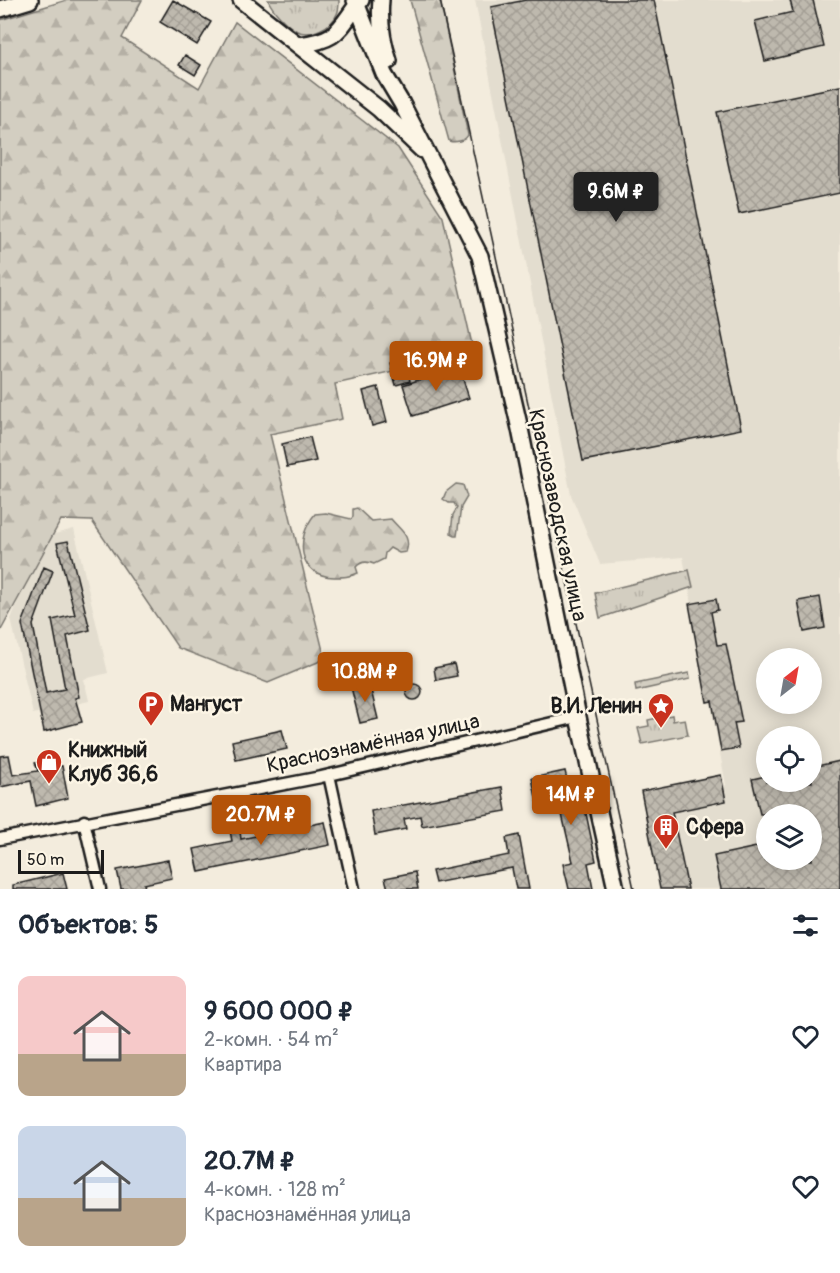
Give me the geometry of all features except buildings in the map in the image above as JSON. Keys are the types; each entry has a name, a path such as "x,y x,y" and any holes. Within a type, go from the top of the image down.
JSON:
{"street":[{"path":"0,9 30,0"},
{"path":"241,0 379,109 430,159"},
{"path":"264,0 264,19"},
{"path":"381,0 380,13 384,45 402,104"},
{"path":"299,45 329,38 342,28 358,2"},
{"path":"358,2 384,74 402,104"},
{"name":"Краснозаводская улица","path":"402,104 480,256 520,429 578,717 616,889"},
{"name":"Краснознамённая улица","path":"0,838 329,775 578,717"},
{"path":"329,775 354,889"},
{"path":"84,821 99,889"}],"shaded area":[{"path":"475,0 840,0 840,889 666,889 647,806 726,785 683,557 600,564 571,495"},
{"path":"74,529 108,673 84,679 89,701 33,714 11,619 43,537"}],"green space":[{"path":"67,0 142,0 122,38 199,88 235,22 398,148 443,217 474,353 335,384 342,419 270,434 325,659 268,683 178,648 92,521 61,520 0,632 0,20"},
{"path":"268,0 339,0 339,7 334,19 326,27 314,32 302,33 284,21"},
{"path":"410,0 440,0 468,135 457,142 449,141"},
{"path":"456,484 463,485 467,497 461,507 457,536 454,536 451,533 453,515 457,508 454,503 443,499 446,492"},
{"path":"357,508 371,521 391,519 406,537 406,552 399,553 390,548 385,553 384,559 374,564 362,563 356,567 358,573 349,576 322,575 313,570 306,563 302,544 304,534 315,514 326,513 351,519 353,509"},
{"path":"689,570 693,587 600,618 595,593"},
{"path":"689,673 690,679 636,691 635,684"},
{"path":"672,715 673,721 685,719 688,735 642,744 638,728 649,726 648,720"}],"tram line":[{"path":"440,0 634,889"}],"place":[{"name":"Мангуст","path":"151,727"},
{"name":"В.И. Ленин","path":"661,729"},
{"name":"Книжный Клуб 36,6","path":"49,785"},
{"name":"Сфера","path":"666,850"}]}
